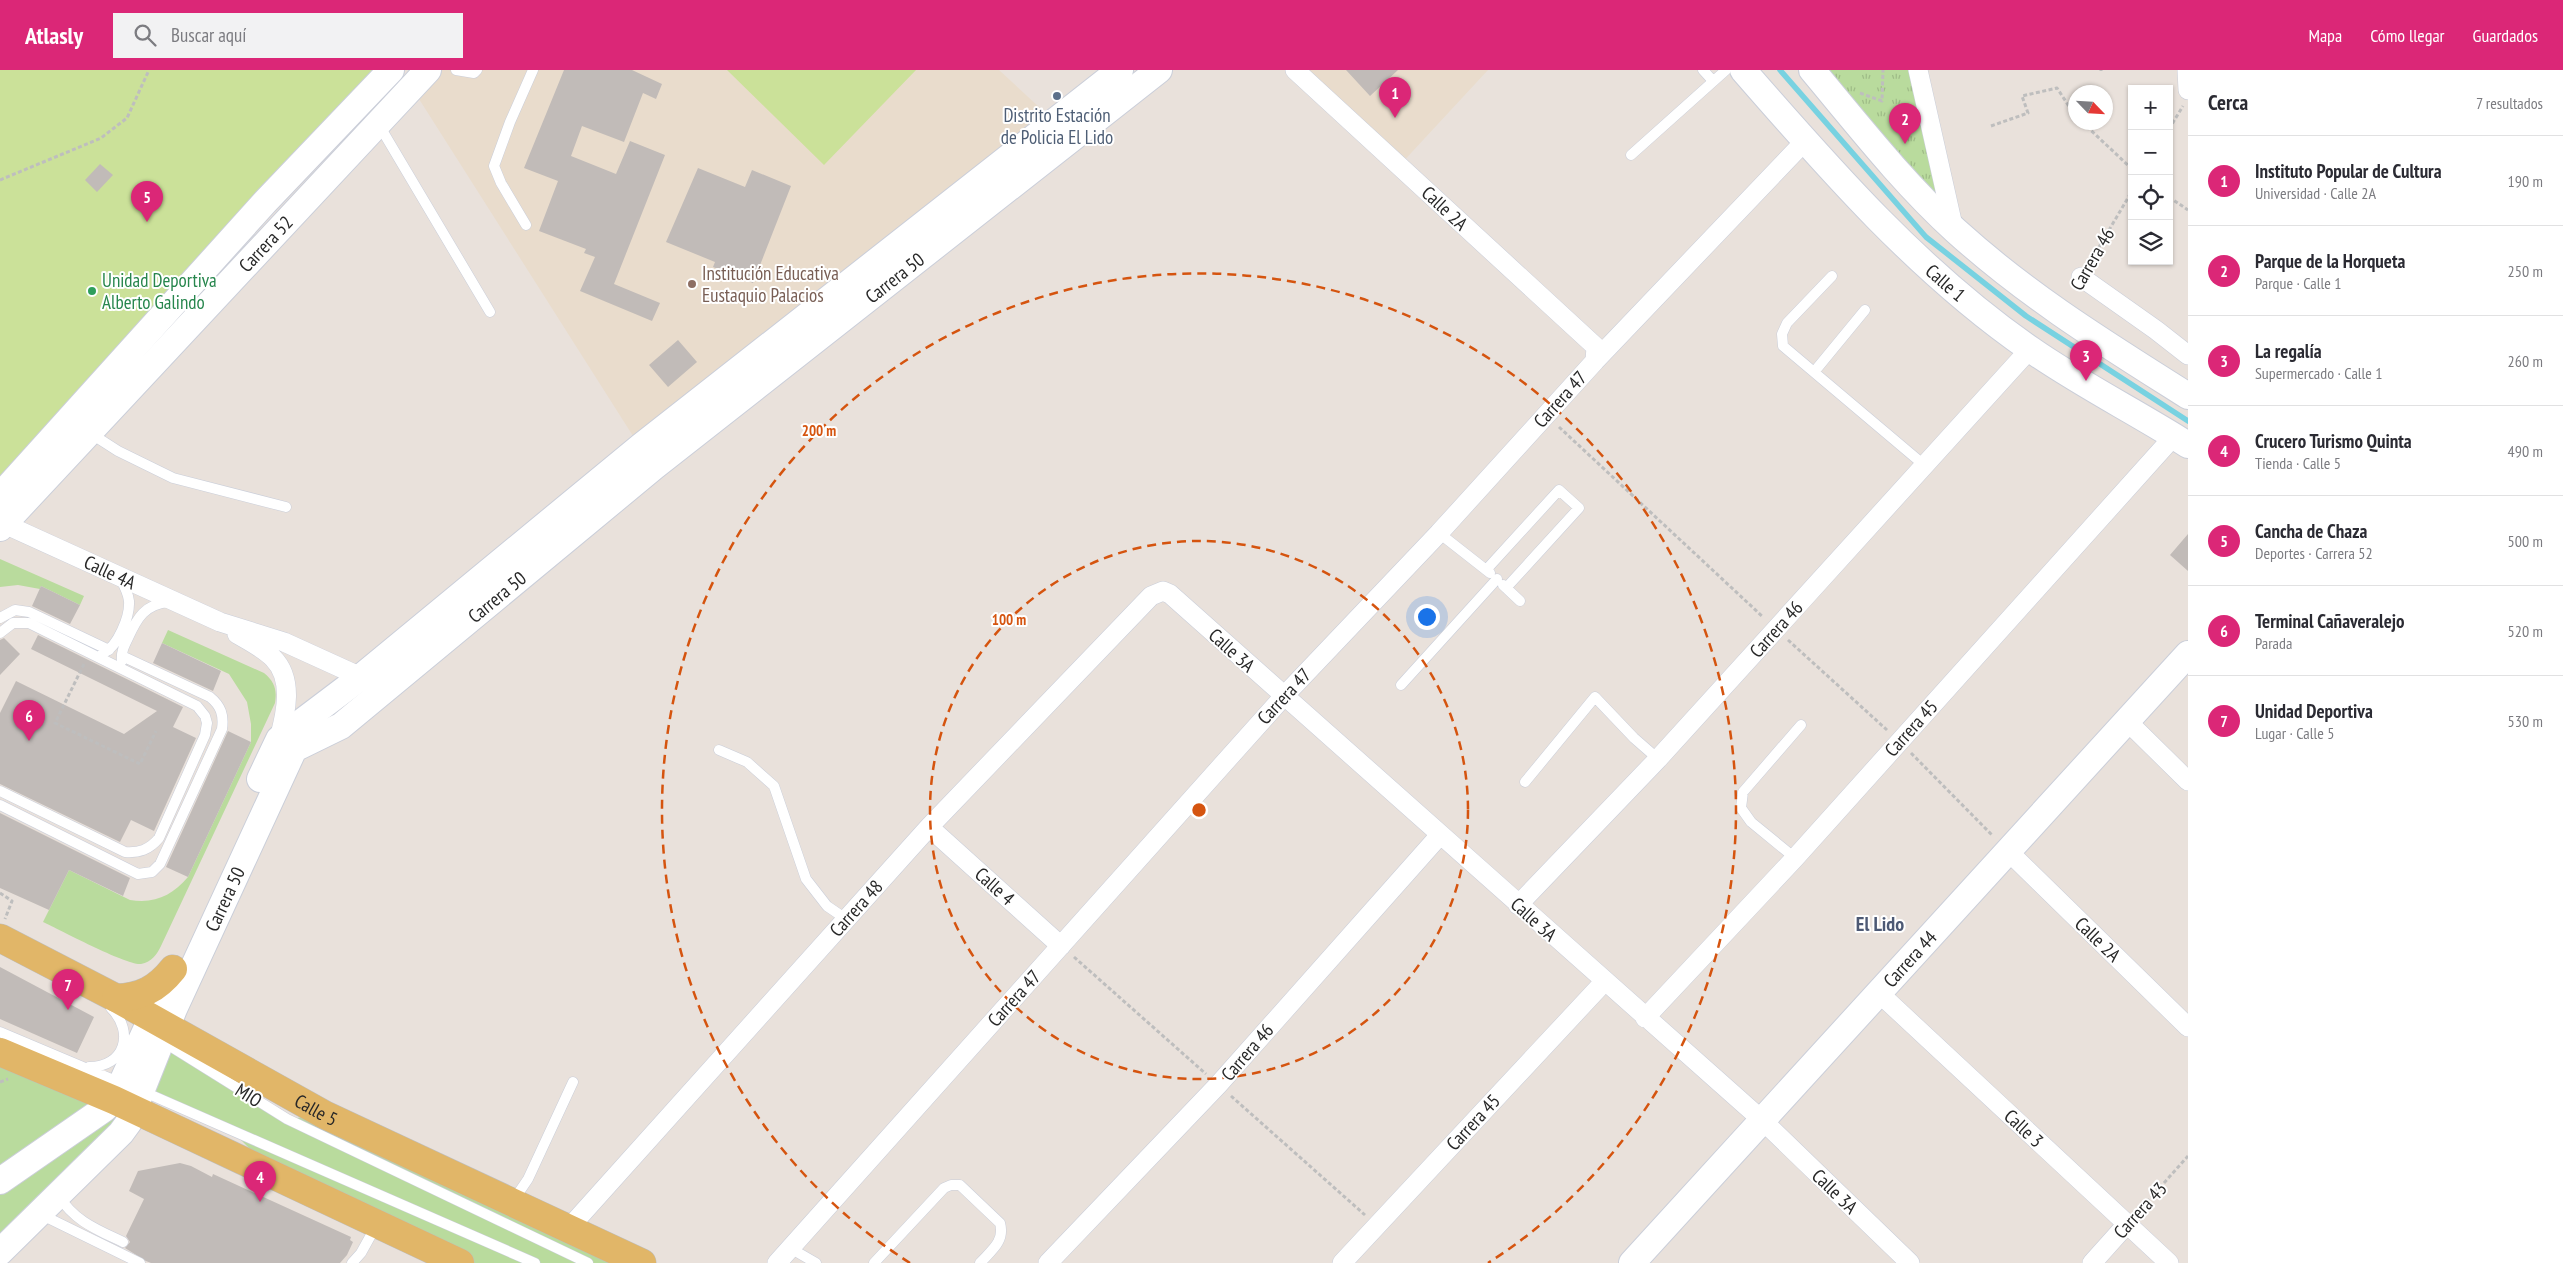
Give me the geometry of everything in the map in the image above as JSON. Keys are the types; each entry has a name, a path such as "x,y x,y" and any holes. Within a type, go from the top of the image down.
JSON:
{"main road":[{"name":"Calle 5","path":"6,939 149,1027 325,1114 642,1263"},
{"path":"110,1003 149,991 162,982 173,969"},
{"path":"0,1052 128,1096 376,1225 460,1263"}],"street":[{"name":"Carrera 52","path":"0,496 265,202 391,70"},
{"name":"Carrera 52","path":"1,525 124,397 428,70"},
{"name":"Carrera 50","path":"0,1252 121,1133 128,1096 149,1027 173,969 279,739 361,677 640,447 1120,70"},
{"name":"Carrera 50","path":"149,1027 294,749 340,726 655,466 1159,70"},
{"name":"Calle 2A","path":"1295,70 1600,351"},
{"name":"Calle 1","path":"1743,70 1805,141 1898,238 1956,292 2030,349 2181,440"},
{"path":"1812,70 1894,168 1954,230 2006,274 2058,314 2188,396"},
{"path":"1918,70 1954,230"},
{"path":"2187,70 2188,90"},
{"name":"Carrera 47","path":"777,1263 1284,696 1439,533 1600,351 1805,141"},
{"path":"2081,277 2150,325 2188,355"},
{"name":"Carrera 46","path":"1518,905 1658,759 2030,349"},
{"path":"105,380 124,397"},
{"name":"Carrera 45","path":"1645,1018 2181,440"},
{"name":"Calle 4A","path":"1,525 220,622 284,642 361,677"},
{"name":"Calle 3A","path":"1151,596 1163,591 1170,594 1604,982 1762,1120 1910,1263"},
{"name":"Carrera 48","path":"569,1228 929,827 1151,596"},
{"name":"Calle 4A","path":"220,622 272,657 282,670 287,702 279,739"},
{"name":"Carrera 44","path":"1632,1263 2188,654"},
{"path":"2127,721 2188,781"},
{"name":"Calle 4","path":"929,827 1061,946"},
{"name":"Carrera 46","path":"1048,1263 1218,1085 1440,835"},
{"name":"Calle 2A","path":"2008,852 2188,1027"},
{"name":"Carrera 45","path":"1342,1263 1604,982"},
{"name":"Calle 3","path":"1879,992 2169,1263"},
{"name":"Carrera 50","path":"0,1181 104,1109 128,1096"},
{"name":"Carrera 43","path":"2092,1263 2127,1224"}],"lane":[{"path":"456,70 474,73 477,70"},
{"path":"526,225 501,183 494,166 510,122 533,70"},
{"path":"1703,70 1713,81"},
{"path":"1631,155 1726,70"},
{"path":"379,124 490,312"},
{"path":"1832,276 1787,324 1782,334 1783,346 1924,465"},
{"path":"1814,372 1865,310"},
{"path":"90,433 118,451 173,478 286,507"},
{"path":"1486,570 1559,490 1579,508 1506,588"},
{"path":"1439,533 1486,570 1520,601"},
{"path":"89,653 102,653 109,650 128,614 129,606 126,590 118,576"},
{"path":"1400,685 1497,580"},
{"path":"126,671 122,656 132,629 144,612 159,603 176,602"},
{"path":"0,618 14,610 29,612 109,650"},
{"path":"0,632 8,625 25,622 197,706 205,716 207,723 203,742 155,843 140,852 124,852 0,791"},
{"path":"0,805 138,874 152,872 160,864 222,729 223,717 219,705 210,697 122,656"},
{"path":"1525,782 1595,697 1658,759"},
{"path":"1795,858 1751,822 1741,808 1743,792 1801,725"},
{"path":"719,750 747,762 774,786 806,879 827,906 846,919"},
{"path":"0,950 6,939"},
{"path":"86,1067 100,1067 112,1061 121,1050 125,1039 124,1027 120,1017 110,1003"},
{"name":"MIO","path":"149,1027 287,1119 588,1263"},
{"name":"MIO","path":"0,1032 86,1067 128,1096 535,1263"},
{"path":"513,1202 528,1179 573,1082"},
{"path":"874,1263 944,1188 951,1185 960,1185 1000,1223 1003,1232 1000,1241 980,1263"},
{"path":"59,1196 68,1210 88,1226 123,1242"},
{"path":"40,1214 140,1263"},
{"path":"352,1263 361,1253 376,1225"},
{"path":"790,1248 816,1263"}],"path":[{"path":"0,180 101,138 127,118 149,70"},
{"path":"1882,101 1884,70"},
{"path":"1991,126 2028,112 2022,96 2057,88 2068,104"},
{"path":"2173,122 2188,98"},
{"path":"2091,130 2128,165"},
{"name":"Carrera 46","path":"2081,277 2128,198"},
{"path":"2173,200 2188,210"},
{"path":"89,653 55,723 140,764 156,731"},
{"path":"0,893 12,901 6,939"},
{"name":"Carrera 43","path":"2127,1224 2188,1156"}],"shaded area":[{"name":"Institución Educativa Eustaquio Palacios","path":"428,70 999,70 1054,121 640,447 412,88"},
{"path":"1295,70 1488,70 1399,166"}],"green space":[{"name":"Unidad Deportiva Alberto Galindo","path":"0,70 391,70 0,496"},
{"path":"727,70 916,70 824,165"},
{"path":"1812,70 1918,70 1954,230"},
{"path":"0,559 84,596 80,605 41,586 40,589 18,585 0,587"},
{"path":"168,630 264,673 273,683 276,698 161,946 151,960 141,964 109,954 43,922 69,870 130,900 148,901 163,897 176,889 188,877 251,742 251,724 247,702 229,674 162,643"},
{"path":"162,1041 287,1119 325,1115 642,1263 460,1263 280,1179 230,1129 142,1091"},
{"path":"0,1052 135,1110 0,1252"}],"building":[{"path":"564,70 632,70 662,84 656,99 643,93 624,142 582,126 571,156 616,174 630,141 665,155 614,284 660,303 652,321 580,291 595,257 584,253 586,249 539,231 558,181 524,168"},
{"path":"1346,70 1398,70 1370,96"},
{"path":"100,164 113,175 97,192 85,180"},
{"path":"698,168 745,187 752,170 791,186 753,283 713,267 715,262 666,242"},
{"path":"678,340 697,362 668,387 649,365"},
{"path":"2188,534 2188,571 2170,555"},
{"path":"41,586 80,605 70,624 32,606"},
{"path":"38,635 183,707 173,727 196,738 154,831 131,820 120,842 0,784 0,713 16,681 124,734 157,711 31,649"},
{"path":"4,638 20,654 0,675 0,640"},
{"path":"162,643 221,671 213,691 153,663"},
{"path":"228,731 251,742 188,877 166,867"},
{"path":"0,813 130,878 123,896 69,870 49,910 0,888"},
{"path":"0,967 94,1017 77,1053 0,1019"},
{"path":"180,1163 191,1166 212,1177 213,1174 351,1237 350,1240 353,1242 347,1255 340,1263 151,1263 146,1261 125,1248 130,1242 126,1236 144,1199 129,1191 138,1171"}],"waterway":[{"path":"1780,70 1926,237 2026,316 2188,421"}],"place":[{"name":"Distrito Estación de Policia El Lido","path":"1057,96"},
{"name":"Instituto Popular de Cultura","path":"1395,118"},
{"name":"Parque de la Horqueta","path":"1905,144"},
{"name":"Cancha de Chaza","path":"147,222"},
{"name":"Institución Educativa Eustaquio Palacios","path":"692,284"},
{"name":"Unidad Deportiva Alberto Galindo","path":"92,291"},
{"name":"La regalía","path":"2086,381"},
{"name":"Terminal Cañaveralejo","path":"29,741"},
{"name":"Unidad Deportiva","path":"68,1010"},
{"name":"Crucero Turismo Quinta","path":"260,1202"}],"district":[{"name":"El Lido","path":"1880,924"}]}
